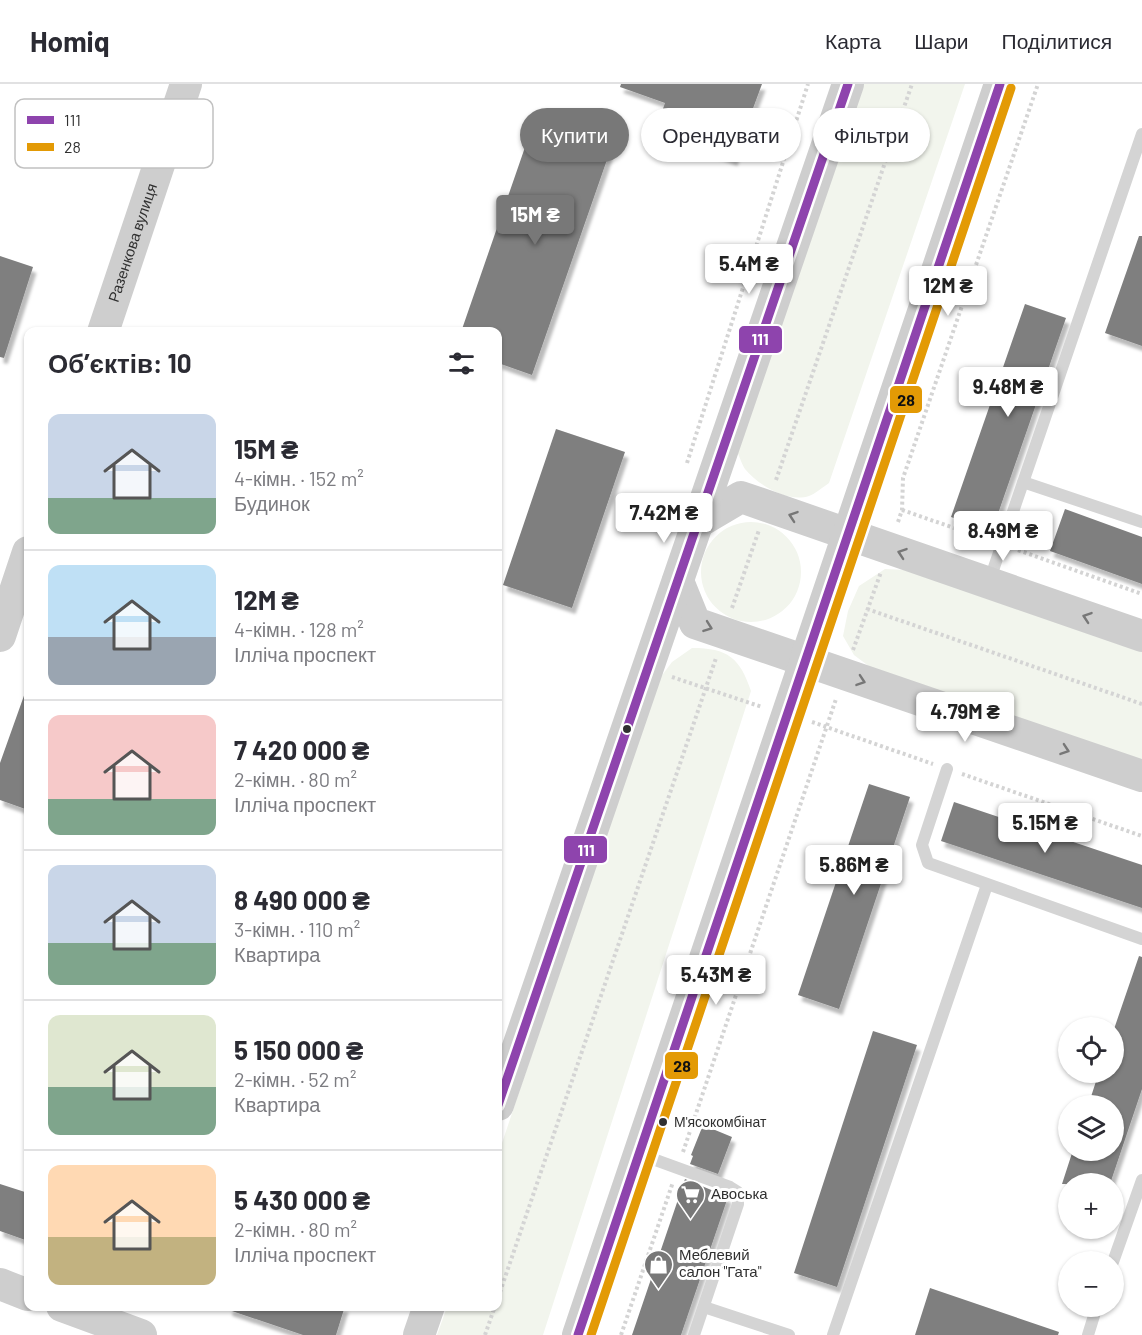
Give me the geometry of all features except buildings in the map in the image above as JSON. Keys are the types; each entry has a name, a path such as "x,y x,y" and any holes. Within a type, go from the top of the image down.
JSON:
{"main road":[{"name":"Разенкова вулиця","path":"181,99 186,84"},
{"path":"502,1093 848,84"},
{"path":"578,1335 1000,84"},
{"name":"Разенкова вулиця","path":"105,327 158,168"},
{"path":"697,523 741,497 1142,636"},
{"path":"0,636 24,564"},
{"path":"678,580 695,622 845,676 1142,776"},
{"path":"0,1284 24,1293"},
{"path":"76,1311 141,1335"},
{"path":"419,1335 427,1311"}],"lane":[{"path":"988,583 1142,134"},
{"path":"1023,482 1142,522"},
{"path":"947,769 922,845 928,863 1142,939"},
{"path":"833,1335 987,885"},
{"path":"639,1154 730,1186 738,1192 738,1204 694,1335"},
{"path":"1118,1251 1137,1211 1142,1180"},
{"path":"704,1307 789,1335"},
{"path":"1088,1335 1094,1317"}],"path":[{"path":"502,1286 912,84"},
{"path":"621,1335 826,726 890,549 902,510 903,478 1038,84"},
{"path":"902,510 1142,594"},
{"path":"867,609 1142,704"},
{"path":"648,668 787,716 826,726 1142,836"},
{"path":"485,1335 493,1311"}],"shaded area":[{"path":"864,84 965,84 829,483 809,496 792,497 774,491 758,481 745,469 737,452 837,162 930,162 930,108 856,108"},
{"path":"751,522 779,530 793,544 801,572 793,600 779,614 751,622 723,614 709,600 701,572 709,544 723,530"},
{"path":"885,569 907,570 1142,651 1142,763 874,670 854,655 843,636 848,611 859,586"},
{"path":"692,648 704,648 724,653 731,657 742,670 751,691 543,1335 437,1335 446,1311 502,1311 502,1143 657,682 672,662"}],"transit line":[{"name":"111","path":"502,1093 848,84"},
{"name":"111","path":"578,1335 1000,84"},
{"name":"28","path":"591,1335 1011,88"}],"place":[{"name":"М'ясокомбінат","path":"663,1122"},
{"name":"Авоська","path":"690,1220"},
{"name":"Меблевий салон \"Гата\"","path":"658,1290"}]}
